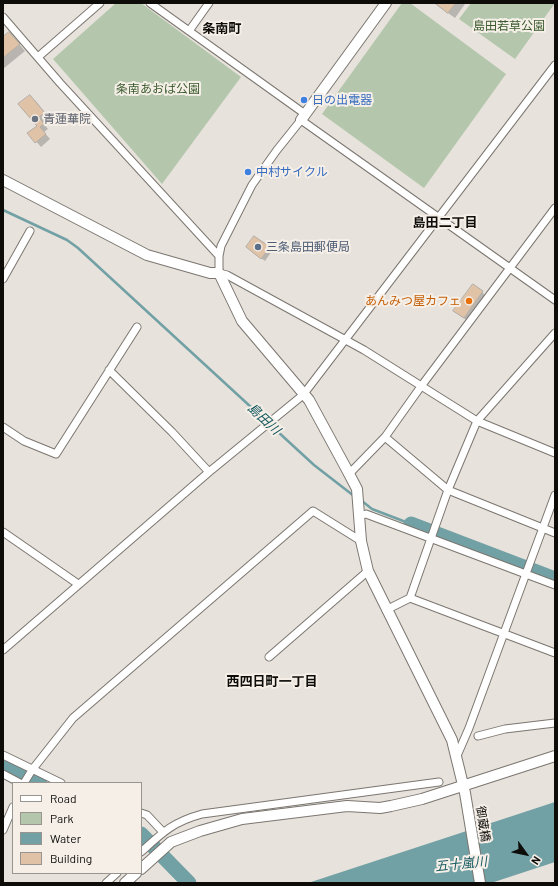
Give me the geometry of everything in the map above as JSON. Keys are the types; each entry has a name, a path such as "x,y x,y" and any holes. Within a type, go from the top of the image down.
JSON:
{"street":[{"path":"38,57 100,3"},
{"path":"150,3 438,218 555,300"},
{"path":"189,31 209,3"},
{"path":"220,273 218,256 221,246 252,185 386,3"},
{"path":"3,17 218,256"},
{"path":"3,650 209,472 304,395 555,65"},
{"path":"3,180 147,255 210,273 227,275 346,340 422,385 477,421 555,453"},
{"path":"349,474 385,437 422,385 555,208"},
{"path":"3,279 30,231"},
{"name":"御蔵橋","path":"220,273 242,321 309,400 357,489 361,541 368,571 386,610 452,740 464,789 480,883"},
{"path":"3,428 24,441 56,454 137,327"},
{"path":"386,610 410,598 448,490 477,421 555,333"},
{"path":"109,370 172,432 209,472"},
{"path":"385,437 448,490 555,533"},
{"path":"456,758 469,728 555,495"},
{"path":"24,782 73,718 313,511 361,541"},
{"path":"359,516 366,514 555,585"},
{"path":"3,534 78,584"},
{"path":"269,657 368,571"},
{"path":"410,598 555,653"},
{"path":"478,736 505,729 555,723"},
{"path":"3,755 31,771 58,782"},
{"path":"142,868 175,840 242,820 347,806 380,808 391,806 464,789 555,756"},
{"path":"3,774 21,782"},
{"path":"142,851 163,832 182,819 202,814 439,782"},
{"path":"3,830 12,809"},
{"path":"142,813 147,815 163,832"},
{"path":"106,883 116,874"},
{"path":"126,883 135,874"}],"green space":[{"name":"条南あおば公園","path":"116,3 141,3 241,77 162,184 53,59"},
{"path":"402,3 410,3 506,74 424,188 322,114"},
{"name":"島田若草公園","path":"471,3 555,3 515,59 459,19"}],"water":[{"name":"五十嵐川","path":"555,802 555,862 491,883 308,883"}],"building":[{"path":"435,3 456,3 448,13"},
{"path":"9,32 20,44 3,58 3,37"},
{"name":"青蓮華院","path":"30,95 45,113 39,117 44,124 40,127 46,134 35,143 27,133 37,126 18,104"},
{"path":"254,236 270,247 261,259 246,247"},
{"path":"473,284 483,291 464,318 453,311"}],"waterway":[{"name":"島田川","path":"3,210 67,240 78,248 314,465 354,496"},
{"name":"島田川","path":"362,501 372,509 411,524"},
{"name":"島田川","path":"411,524 555,579"},
{"path":"3,764 38,782"},
{"path":"142,835 189,883"}],"place":[{"name":"日の出電器","path":"304,100"},
{"name":"青蓮華院","path":"35,119"},
{"name":"中村サイクル","path":"248,172"},
{"name":"三条島田郵便局","path":"258,247"},
{"name":"あんみつ屋カフェ","path":"469,301"}],"district":[{"name":"条南町","path":"222,29"},
{"name":"島田二丁目","path":"445,223"},
{"name":"西四日町一丁目","path":"272,682"}]}
